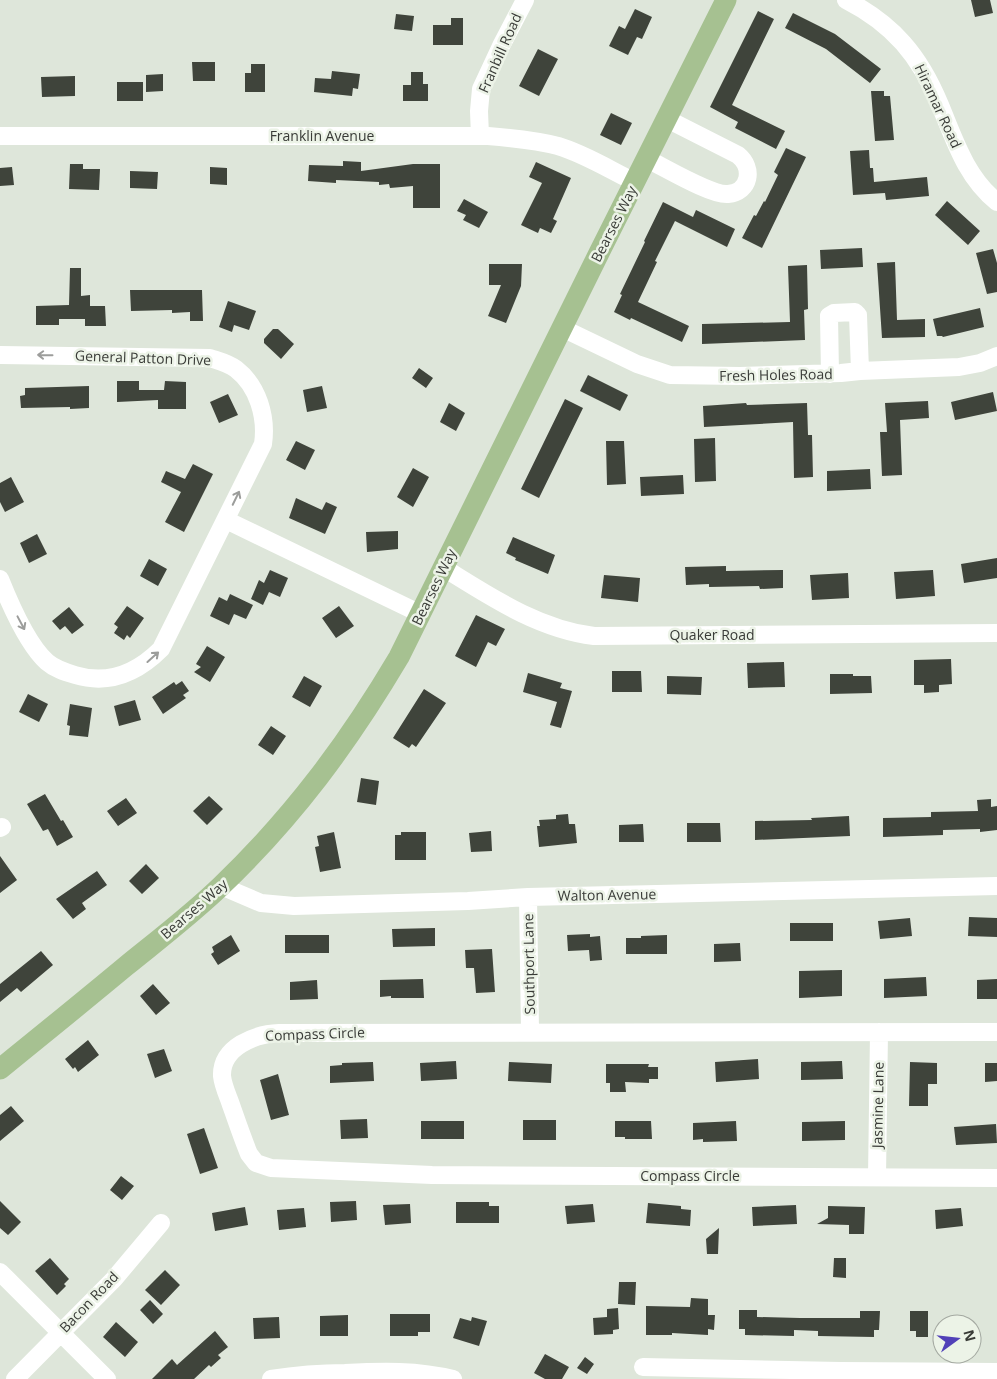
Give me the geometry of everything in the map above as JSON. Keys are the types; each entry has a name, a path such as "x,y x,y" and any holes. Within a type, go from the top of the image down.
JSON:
{"main road":[{"name":"Bearses Way","path":"0,1069 164,936 221,886 271,834 334,758 382,687 399,657 726,0"}],"street":[{"name":"Franbill Road","path":"480,136 479,106 481,89 524,0"},
{"name":"Hiramar Road","path":"856,2 892,30 915,57 935,92 967,167 980,187 997,202"},
{"path":"647,159 718,194 740,191 748,180 747,166 744,160 667,119"},
{"name":"Franklin Avenue","path":"0,136 480,136 510,138 558,146 575,152 635,182"},
{"path":"830,374 829,316 834,313 855,312 858,316 860,371"},
{"name":"Fresh Holes Road","path":"562,328 637,364 670,375 830,374 860,371 959,368 980,363 997,356"},
{"name":"General Patton Drive","path":"0,355 210,358 235,368 250,383 260,406 265,431 263,444 161,649 139,668 113,678 102,679 79,676 62,671 47,662 34,646 8,599 0,579"},
{"path":"226,520 421,614"},
{"name":"Quaker Road","path":"444,568 514,610 540,622 568,632 594,636 997,633"},
{"name":"Walton Avenue","path":"221,886 261,903 294,906 468,901 528,897 997,886"},
{"name":"Southport Lane","path":"528,897 530,1031"},
{"name":"Compass Circle","path":"997,1032 530,1031 270,1033 252,1038 235,1048 228,1055 224,1063 222,1078 249,1154 256,1164 271,1168 432,1175 997,1178"},
{"name":"Jasmine Lane","path":"877,1177 879,1032"},
{"name":"Bacon Road","path":"16,1379 114,1279 161,1223"},
{"path":"0,1272 107,1379"},
{"path":"643,1367 997,1372"},
{"path":"271,1379 315,1374 382,1371 419,1373 453,1379"}],"building":[{"path":"971,0 990,0 993,13 975,17"},
{"path":"635,9 652,17 642,39 637,37 628,55 609,46 619,26 625,29"},
{"path":"758,11 774,19 732,105 785,131 776,149 735,128 738,122 710,107"},
{"path":"793,13 835,34 881,69 870,83 826,49 785,28"},
{"path":"396,14 414,16 412,31 394,29"},
{"path":"451,18 463,18 463,45 433,45 433,25 451,25"},
{"path":"538,49 558,59 539,96 519,86"},
{"path":"192,62 215,62 215,81 193,81"},
{"path":"251,64 265,64 265,92 245,92 245,73 251,73"},
{"path":"332,71 360,74 358,89 353,88 352,96 314,92 315,78 331,79"},
{"path":"411,72 423,72 423,84 428,84 428,101 403,101 403,85 411,85"},
{"path":"163,74 163,91 146,92 146,75"},
{"path":"75,76 75,96 42,97 41,77"},
{"path":"117,82 143,82 143,101 117,101"},
{"path":"871,91 884,91 884,96 890,96 894,140 875,141"},
{"path":"611,113 632,123 621,145 600,135"},
{"path":"786,148 806,157 762,248 742,238 754,215 756,216 765,202 778,175 774,172"},
{"path":"869,150 870,168 873,168 874,182 927,177 929,196 886,200 885,193 853,195 850,151"},
{"path":"343,161 361,162 361,171 413,164 440,164 440,208 413,208 413,186 390,188 389,184 379,185 379,182 336,180 336,183 308,181 309,165 343,166"},
{"path":"536,162 571,178 553,219 557,221 551,233 540,228 538,233 521,225 542,183 529,177"},
{"path":"70,164 83,164 83,169 100,169 99,190 69,189"},
{"path":"12,167 14,185 0,186 0,168"},
{"path":"210,167 227,168 227,185 210,184"},
{"path":"130,171 158,172 157,189 130,188"},
{"path":"464,199 488,212 479,228 463,220 466,215 457,211"},
{"path":"947,201 980,231 968,245 935,215"},
{"path":"663,202 693,217 696,210 735,229 727,247 675,221 655,261 657,262 638,302 689,326 682,342 614,312 622,295 620,294"},
{"path":"862,248 863,267 821,269 820,250"},
{"path":"993,249 997,263 997,292 987,294 976,253"},
{"path":"895,262 897,320 925,319 925,337 882,338 877,263"},
{"path":"489,264 522,264 521,286 506,323 488,316 501,285 489,285"},
{"path":"807,265 808,309 804,310 805,340 702,344 702,324 790,322 788,266"},
{"path":"70,268 81,268 81,296 90,295 90,306 105,306 106,326 85,326 85,319 59,319 59,325 36,325 36,306 69,305"},
{"path":"130,290 202,290 203,321 190,321 190,312 172,313 172,310 131,311"},
{"path":"228,301 256,311 249,330 234,325 232,332 219,327"},
{"path":"980,308 984,327 943,337 937,336 933,319"},
{"path":"273,329 278,329 294,344 281,359 264,343 264,339"},
{"path":"419,368 433,378 426,388 412,378"},
{"path":"588,375 628,395 620,411 580,391"},
{"path":"117,381 139,381 139,390 164,390 165,381 186,382 186,409 158,409 158,400 117,402"},
{"path":"89,386 89,408 21,408 20,396 25,395 25,388"},
{"path":"322,386 327,408 307,412 303,390"},
{"path":"993,392 997,411 955,420 951,402"},
{"path":"228,394 238,415 219,423 210,402"},
{"path":"565,399 583,408 539,498 521,489"},
{"path":"928,401 929,418 900,420 902,475 882,476 880,432 887,432 885,403"},
{"path":"449,403 465,413 456,431 440,422"},
{"path":"746,403 747,405 807,403 808,435 812,435 813,477 794,478 793,422 704,427 703,406"},
{"path":"715,438 716,481 695,482 694,439"},
{"path":"296,441 315,450 305,470 286,460"},
{"path":"606,441 624,441 626,484 607,485"},
{"path":"193,464 213,474 184,532 165,522 181,492 161,482 166,471 185,479"},
{"path":"413,468 429,477 413,507 397,497"},
{"path":"870,469 871,489 827,491 827,471"},
{"path":"683,475 684,494 641,496 640,477"},
{"path":"11,477 24,502 5,512 0,502 0,483"},
{"path":"296,498 322,510 326,502 337,507 325,534 289,518"},
{"path":"398,531 398,549 367,552 366,532"},
{"path":"37,534 47,554 29,563 20,543"},
{"path":"513,537 555,555 548,574 515,560 516,558 506,553"},
{"path":"997,558 997,578 964,583 961,564"},
{"path":"149,559 167,569 158,586 140,576"},
{"path":"726,566 726,571 783,570 783,588 760,589 759,586 709,587 709,584 686,585 685,567"},
{"path":"270,570 288,578 280,597 269,592 263,605 251,599 259,580 264,583"},
{"path":"933,570 935,596 896,599 894,572"},
{"path":"848,573 849,598 812,600 810,575"},
{"path":"604,575 640,578 638,602 601,598"},
{"path":"230,594 253,605 246,619 234,614 229,625 210,616 219,597 227,601"},
{"path":"127,606 144,618 130,638 127,635 124,640 114,633 118,627 114,624"},
{"path":"339,606 354,626 336,638 322,618"},
{"path":"69,607 84,625 72,634 65,626 60,630 52,621"},
{"path":"476,615 505,629 496,646 488,642 476,667 455,656"},
{"path":"207,646 225,657 210,682 194,672 201,667 196,664"},
{"path":"951,659 952,684 939,685 939,692 924,693 924,685 914,685 914,660"},
{"path":"784,662 785,687 748,688 747,663"},
{"path":"612,671 641,671 642,692 612,692"},
{"path":"528,673 562,683 560,688 572,691 561,728 550,725 557,702 523,692"},
{"path":"830,674 871,676 872,693 830,694"},
{"path":"304,676 322,686 310,707 292,697"},
{"path":"667,676 702,677 701,695 667,694"},
{"path":"182,681 189,691 183,695 186,698 163,714 152,697 174,682 176,685"},
{"path":"424,689 446,703 416,747 412,744 409,748 393,738"},
{"path":"28,694 48,704 39,722 19,712"},
{"path":"135,700 141,720 119,726 114,706"},
{"path":"70,704 92,708 88,737 69,735 70,726 67,725"},
{"path":"271,726 286,736 273,755 258,745"},
{"path":"361,778 379,781 376,805 357,802"},
{"path":"45,794 73,837 57,846 48,829 43,831 27,804"},
{"path":"209,796 223,809 207,825 193,811"},
{"path":"126,798 137,813 118,826 107,811"},
{"path":"991,799 991,807 997,806 997,830 980,832 980,829 943,830 943,835 883,837 883,818 931,817 931,812 978,811 977,800"},
{"path":"568,814 569,824 575,824 577,843 539,847 537,826 540,826 539,820 556,819 556,815"},
{"path":"849,816 850,836 755,840 755,821 812,820 811,818"},
{"path":"687,823 720,823 721,842 687,842"},
{"path":"643,824 644,842 619,842 619,825"},
{"path":"491,831 492,851 471,852 469,833"},
{"path":"334,832 341,868 320,872 315,847 319,846 317,836"},
{"path":"401,832 426,832 426,860 395,860 395,835 401,835"},
{"path":"0,856 17,880 0,893"},
{"path":"146,864 159,878 142,894 129,881"},
{"path":"97,871 107,885 82,903 86,909 73,919 56,899"},
{"path":"969,917 997,918 997,937 968,936"},
{"path":"910,918 912,936 880,939 878,921"},
{"path":"790,923 833,923 833,941 790,941"},
{"path":"435,928 435,946 393,947 392,929"},
{"path":"590,934 590,937 600,936 602,960 590,961 589,950 568,951 567,935"},
{"path":"231,935 240,951 218,965 211,954 214,952 212,947"},
{"path":"285,935 329,935 329,953 285,953"},
{"path":"667,935 667,954 626,954 626,938"},
{"path":"740,943 741,961 714,962 714,944"},
{"path":"492,949 495,992 476,993 474,968 466,968 465,950"},
{"path":"41,951 53,965 21,992 17,988 0,1002 0,984"},
{"path":"842,970 842,996 799,998 799,971"},
{"path":"926,977 927,996 884,998 884,979"},
{"path":"423,979 424,998 380,997 380,980"},
{"path":"997,979 997,999 977,999 977,980"},
{"path":"317,980 318,999 290,1000 290,982"},
{"path":"153,984 170,1003 156,1015 140,996"},
{"path":"88,1040 99,1055 78,1072 65,1059"},
{"path":"164,1049 172,1071 155,1078 147,1054"},
{"path":"758,1059 759,1079 716,1082 715,1062"},
{"path":"456,1061 457,1079 421,1081 420,1063"},
{"path":"842,1061 843,1079 801,1080 801,1062"},
{"path":"373,1062 374,1081 330,1083 330,1066 342,1065 342,1063"},
{"path":"509,1062 552,1064 551,1083 508,1081"},
{"path":"910,1062 937,1063 937,1084 928,1084 928,1106 909,1106"},
{"path":"985,1063 997,1063 997,1081 985,1082"},
{"path":"606,1064 649,1064 648,1067 658,1067 658,1079 649,1079 649,1083 625,1082 626,1092 610,1092 610,1083 606,1083"},
{"path":"278,1074 289,1115 271,1120 260,1080"},
{"path":"11,1106 24,1121 0,1141 0,1115"},
{"path":"367,1119 368,1138 341,1139 340,1120"},
{"path":"523,1120 556,1120 556,1140 523,1140"},
{"path":"421,1121 464,1121 464,1139 421,1139"},
{"path":"615,1121 651,1121 652,1139 615,1137"},
{"path":"736,1121 737,1141 703,1142 703,1139 693,1140 693,1123"},
{"path":"845,1121 845,1140 802,1141 802,1122"},
{"path":"996,1124 997,1143 956,1145 954,1127"},
{"path":"204,1128 218,1168 200,1174 187,1134"},
{"path":"121,1176 134,1186 122,1200 110,1190"},
{"path":"0,1201 21,1222 8,1235 0,1228"},
{"path":"356,1201 357,1220 331,1222 330,1202"},
{"path":"456,1202 489,1202 489,1206 499,1206 499,1223 456,1223"},
{"path":"648,1203 681,1206 681,1209 691,1210 690,1226 646,1223"},
{"path":"410,1204 411,1223 385,1225 383,1205"},
{"path":"593,1204 595,1222 567,1224 565,1206"},
{"path":"796,1205 797,1224 753,1226 752,1207"},
{"path":"828,1206 865,1207 864,1234 849,1234 849,1225 817,1224 828,1218"},
{"path":"245,1207 248,1225 215,1231 212,1213"},
{"path":"304,1208 306,1227 279,1230 277,1210"},
{"path":"961,1208 963,1226 936,1229 935,1210"},
{"path":"719,1228 718,1254 707,1254 706,1239"},
{"path":"50,1258 69,1279 64,1284 66,1286 57,1295 35,1271"},
{"path":"834,1258 846,1258 846,1278 833,1277"},
{"path":"165,1270 180,1285 161,1305 145,1290"},
{"path":"619,1282 636,1282 635,1305 618,1304"},
{"path":"691,1298 708,1299 708,1315 715,1315 714,1330 708,1329 708,1335 672,1333 672,1335 646,1335 646,1306 690,1307"},
{"path":"150,1300 163,1314 153,1324 140,1310"},
{"path":"618,1308 619,1329 613,1330 613,1334 594,1335 593,1318 607,1317 607,1309"},
{"path":"739,1310 757,1310 757,1317 800,1318 860,1318 860,1311 880,1311 879,1330 874,1330 874,1337 818,1336 818,1331 794,1330 794,1336 745,1335 745,1329 739,1329"},
{"path":"910,1311 928,1311 928,1337 916,1337 916,1331 910,1331"},
{"path":"390,1314 430,1314 430,1332 418,1332 418,1336 390,1336"},
{"path":"348,1315 348,1336 320,1336 320,1316"},
{"path":"279,1317 280,1338 254,1339 253,1318"},
{"path":"472,1317 487,1321 479,1346 453,1338 460,1318 471,1321"},
{"path":"116,1322 138,1342 125,1357 103,1337"},
{"path":"215,1331 228,1347 218,1355 221,1358 211,1367 209,1365 194,1379 152,1379 172,1359 177,1365"},
{"path":"545,1354 569,1367 562,1379 545,1379 534,1373"},
{"path":"585,1357 594,1364 587,1374 577,1368"}]}
